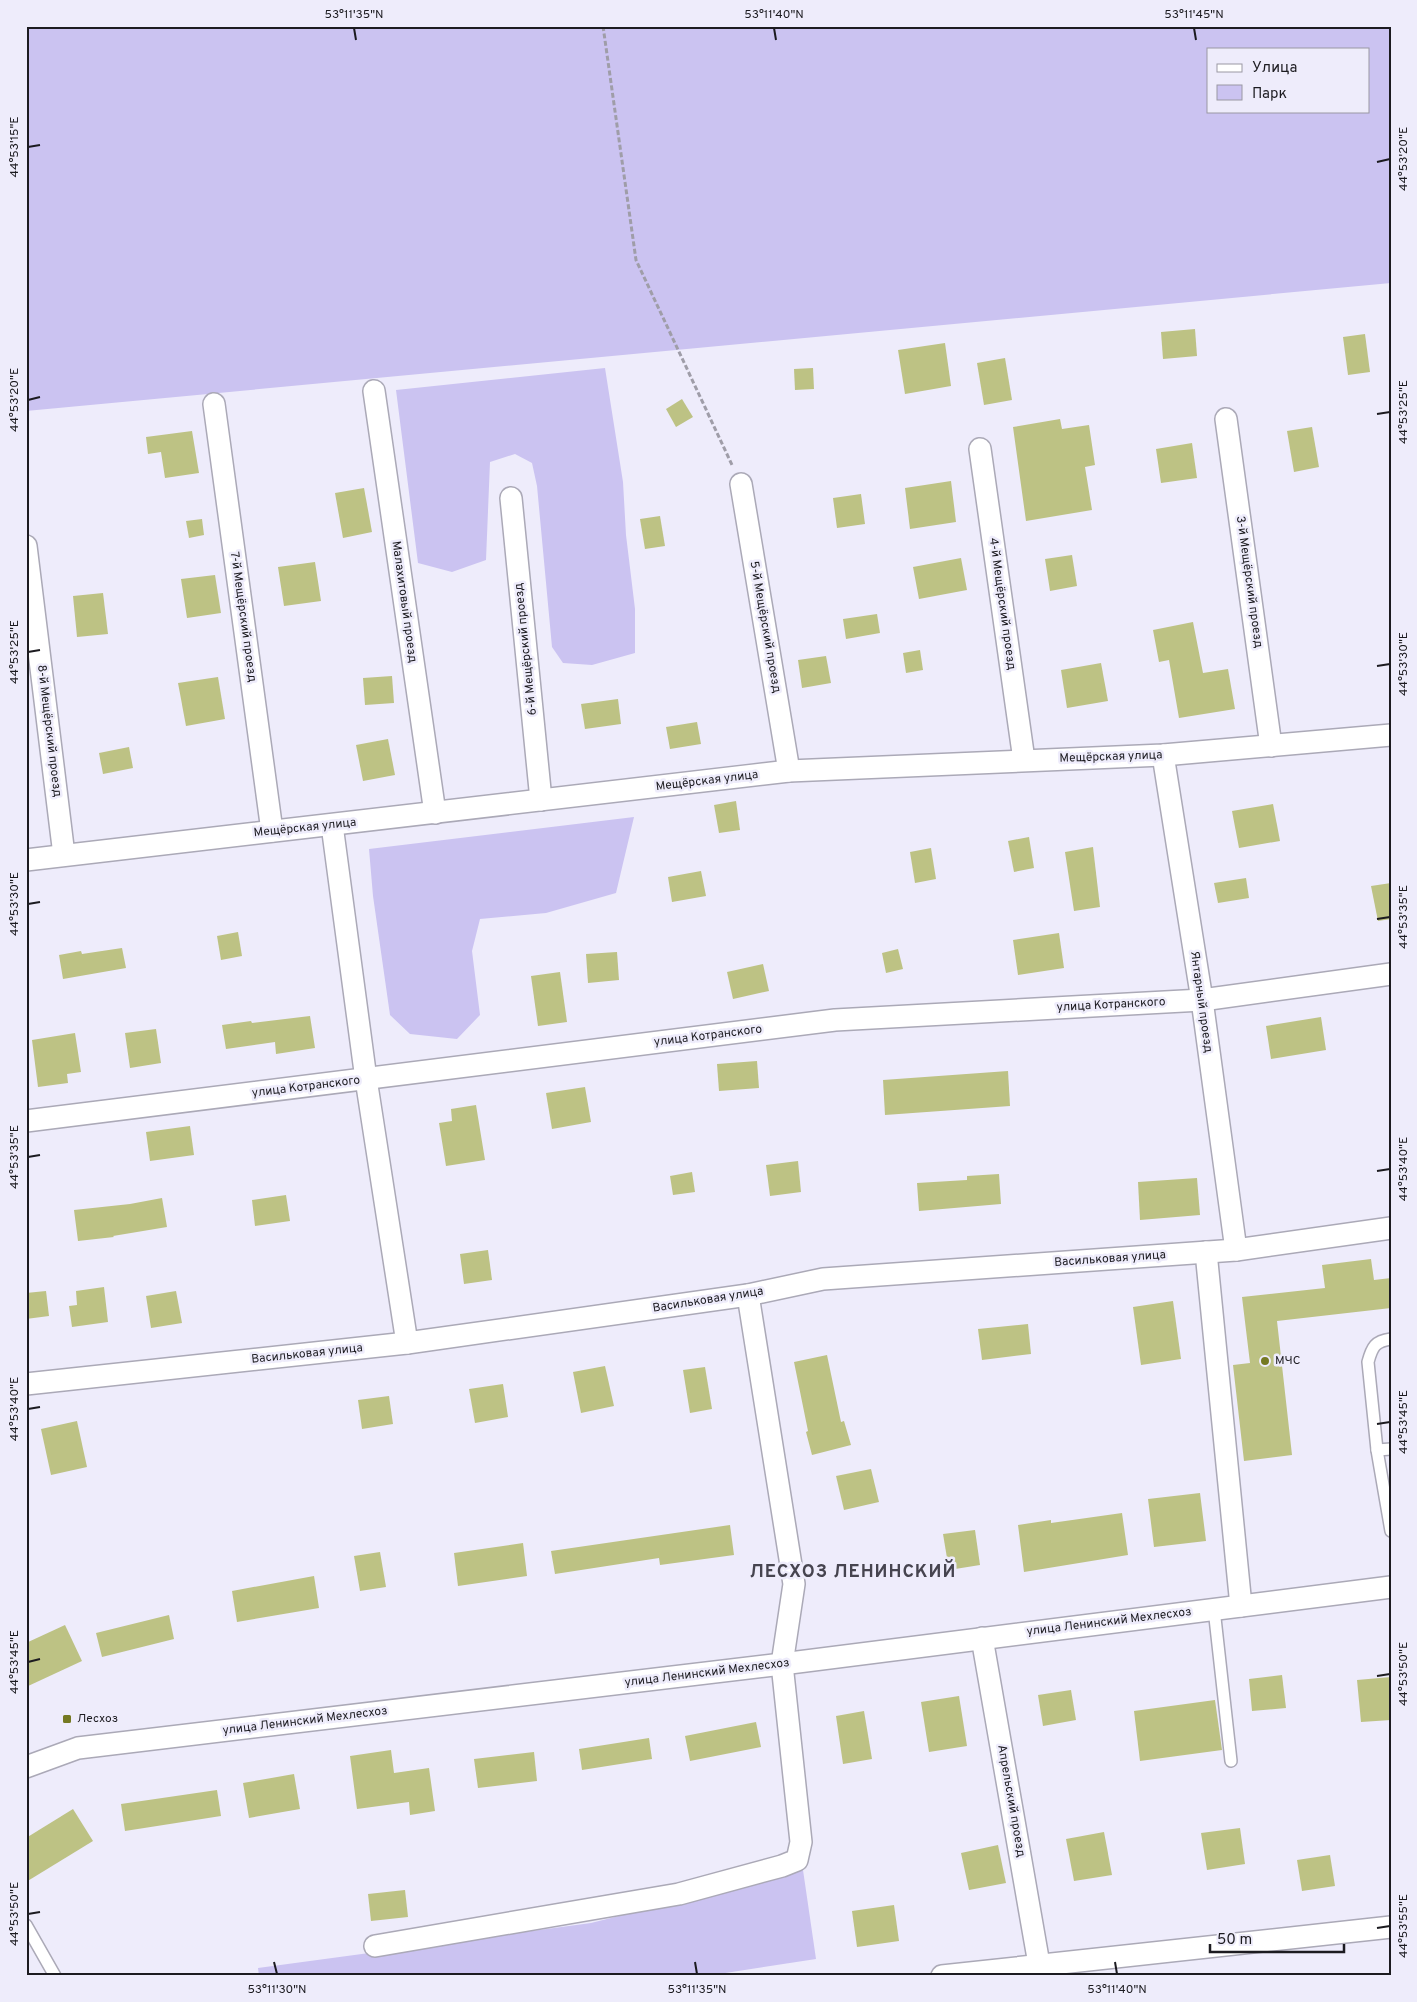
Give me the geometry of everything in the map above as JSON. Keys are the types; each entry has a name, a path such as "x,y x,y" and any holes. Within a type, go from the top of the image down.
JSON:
{"street":[{"name":"Малахитовый проезд","path":"374,391 435,813"},
{"name":"7-й Мещёрский проезд","path":"214,404 272,831"},
{"name":"3-й Мещёрский проезд","path":"1226,419 1271,746"},
{"name":"4-й Мещёрский проезд","path":"980,449 1024,760"},
{"name":"5-й Мещёрский проезд","path":"741,484 789,771"},
{"name":"6-й Мещёрский проезд","path":"511,498 541,800"},
{"name":"8-й Мещёрский проезд","path":"26,546 64,855"},
{"name":"Мещёрская улица","path":"26,860 789,771 1163,755 1391,735"},
{"name":"Янтарный проезд","path":"1163,755 1202,1000 1236,1250"},
{"path":"332,825 366,1079 408,1343"},
{"name":"улица Котранского","path":"26,1121 835,1020 1202,1000 1391,974"},
{"name":"Васильковая улица","path":"26,1384 408,1343 748,1295 822,1279 1236,1250 1391,1228"},
{"path":"1206,1252 1241,1606"},
{"path":"376,1946 678,1894 782,1866 797,1860 801,1842 782,1664 794,1584 748,1295"},
{"name":"улица Ленинский Мехлесхоз","path":"26,1767 78,1748 782,1664 1391,1587"},
{"name":"Апрельский проезд","path":"982,1638 1039,1964"},
{"path":"942,1976 1391,1927"}],"lane":[{"path":"1391,1339 1381,1340 1371,1349 1368,1362 1377,1450 1391,1531"},
{"path":"1377,1450 1391,1448"},
{"path":"1214,1609 1231,1761"},
{"path":"26,1925 55,1976"}],"path":[{"path":"603,26 636,260 741,484"}],"green space":[{"path":"26,26 1391,26 1391,283 26,411"},
{"path":"605,368 623,482 626,535 635,609 635,653 592,665 563,663 552,647 537,486 532,463 515,454 490,462 486,560 452,572 418,563 396,390"},
{"path":"634,817 616,893 546,913 480,919 472,951 480,1015 457,1039 410,1034 390,1015 373,896 369,849"},
{"path":"803,1870 816,1959 706,1976 259,1976 258,1968 591,1923"}],"building":[{"path":"1195,329 1197,356 1163,359 1161,332"},
{"path":"1365,334 1370,372 1348,375 1343,337"},
{"path":"945,343 951,386 905,394 898,350"},
{"path":"1005,358 1012,400 984,405 977,363"},
{"path":"813,368 814,389 795,390 794,369"},
{"path":"682,399 693,417 676,427 666,409"},
{"path":"1060,419 1062,429 1089,425 1095,465 1085,467 1092,510 1026,521 1013,427"},
{"path":"1312,427 1319,467 1294,472 1287,431"},
{"path":"192,431 199,473 165,478 161,452 148,454 146,437"},
{"path":"1192,443 1197,478 1161,483 1156,449"},
{"path":"951,481 956,522 910,529 905,488"},
{"path":"364,488 372,532 343,538 335,493"},
{"path":"861,494 865,524 837,528 833,498"},
{"path":"660,516 665,546 645,549 640,519"},
{"path":"202,519 204,535 189,538 186,521"},
{"path":"1072,555 1077,586 1050,591 1045,559"},
{"path":"961,558 967,590 919,599 913,567"},
{"path":"315,562 321,601 284,606 278,567"},
{"path":"215,575 221,613 187,618 181,579"},
{"path":"103,593 108,634 77,637 73,596"},
{"path":"877,614 880,633 846,639 843,619"},
{"path":"1193,622 1203,673 1228,669 1235,709 1179,718 1169,660 1159,662 1153,630"},
{"path":"920,650 923,670 906,673 903,653"},
{"path":"826,656 831,683 802,688 798,660"},
{"path":"1101,663 1108,701 1067,708 1061,670"},
{"path":"392,676 394,703 365,705 363,678"},
{"path":"218,677 225,719 186,726 178,683"},
{"path":"618,699 621,724 585,729 581,704"},
{"path":"697,722 701,744 670,749 666,727"},
{"path":"388,739 395,775 363,781 356,745"},
{"path":"129,747 133,768 103,774 99,753"},
{"path":"736,801 740,830 719,833 714,805"},
{"path":"1273,804 1280,841 1239,848 1232,811"},
{"path":"1029,837 1034,868 1014,872 1008,841"},
{"path":"1093,847 1100,907 1074,911 1065,852"},
{"path":"931,848 936,879 915,883 910,852"},
{"path":"701,871 706,896 672,902 668,877"},
{"path":"1246,878 1249,898 1218,903 1214,883"},
{"path":"1391,883 1391,919 1378,921 1371,886"},
{"path":"238,932 242,956 221,960 217,936"},
{"path":"1059,933 1064,968 1018,975 1013,940"},
{"path":"122,948 126,968 63,979 59,955 81,951 82,954"},
{"path":"898,949 903,969 886,973 882,953"},
{"path":"617,952 619,980 588,983 586,954"},
{"path":"763,964 769,991 733,999 727,972"},
{"path":"560,972 567,1022 538,1026 531,976"},
{"path":"310,1016 315,1048 276,1054 275,1042 226,1049 222,1025"},
{"path":"1321,1017 1326,1050 1271,1059 1266,1026"},
{"path":"156,1029 161,1063 130,1068 125,1033"},
{"path":"75,1033 81,1072 67,1074 68,1083 38,1087 32,1040"},
{"path":"757,1061 759,1088 719,1091 717,1064"},
{"path":"1008,1071 1010,1106 885,1115 883,1080"},
{"path":"585,1087 591,1122 552,1129 546,1093"},
{"path":"476,1105 485,1160 446,1166 439,1123 452,1121 451,1109"},
{"path":"190,1126 194,1155 150,1161 146,1132"},
{"path":"798,1161 801,1192 770,1196 766,1165"},
{"path":"692,1172 695,1192 673,1195 670,1176"},
{"path":"999,1174 1001,1204 919,1211 917,1183 967,1180 967,1176"},
{"path":"1197,1178 1200,1215 1140,1220 1138,1182"},
{"path":"286,1195 290,1221 255,1226 252,1200"},
{"path":"162,1198 167,1227 114,1237 78,1241 74,1210 130,1204"},
{"path":"488,1250 492,1280 464,1284 460,1254"},
{"name":"МЧС","path":"1371,1259 1374,1280 1391,1278 1391,1308 1277,1321 1292,1455 1244,1461 1233,1365 1250,1363 1242,1297 1325,1288 1322,1265"},
{"path":"104,1287 108,1322 72,1327 69,1306 77,1305 76,1291"},
{"path":"46,1291 49,1316 26,1319 26,1293"},
{"path":"176,1291 182,1323 151,1328 146,1296"},
{"path":"1173,1301 1181,1359 1141,1365 1133,1307"},
{"path":"1028,1324 1031,1354 982,1360 978,1329"},
{"path":"827,1355 841,1422 844,1421 851,1445 812,1455 806,1432 808,1431 794,1362"},
{"path":"605,1366 614,1406 581,1413 573,1372"},
{"path":"705,1367 712,1409 690,1413 683,1370"},
{"path":"503,1384 508,1417 475,1423 469,1389"},
{"path":"389,1396 393,1424 362,1429 358,1400"},
{"path":"77,1421 87,1467 51,1475 41,1429"},
{"path":"871,1469 879,1502 844,1510 836,1476"},
{"path":"1200,1493 1206,1541 1154,1547 1148,1499"},
{"path":"1122,1513 1128,1555 1024,1572 1018,1525 1051,1520 1051,1523"},
{"path":"730,1525 734,1555 660,1565 659,1558 555,1574 551,1551"},
{"path":"975,1530 980,1565 949,1570 943,1534"},
{"path":"523,1543 527,1576 458,1586 454,1553"},
{"path":"380,1552 386,1587 360,1591 354,1556"},
{"path":"314,1576 319,1608 237,1622 232,1591"},
{"path":"169,1615 174,1639 102,1657 96,1633"},
{"path":"65,1625 82,1661 26,1687 26,1643"},
{"path":"1282,1675 1286,1708 1252,1711 1249,1679"},
{"path":"1391,1677 1391,1720 1361,1722 1357,1680"},
{"path":"1071,1690 1076,1720 1043,1726 1038,1695"},
{"path":"959,1696 967,1746 929,1752 921,1702"},
{"path":"1215,1700 1222,1750 1140,1761 1134,1711"},
{"path":"864,1711 872,1759 843,1764 836,1716"},
{"path":"756,1722 761,1747 690,1761 685,1736"},
{"path":"649,1738 652,1759 582,1770 579,1749"},
{"path":"391,1750 394,1773 429,1768 435,1811 410,1815 409,1802 357,1809 350,1756"},
{"path":"534,1752 537,1781 478,1788 474,1759"},
{"path":"294,1774 300,1809 249,1818 243,1783"},
{"path":"217,1790 221,1816 125,1831 121,1804"},
{"path":"73,1809 93,1841 26,1882 26,1838"},
{"path":"1240,1828 1245,1864 1207,1870 1201,1833"},
{"path":"1104,1832 1112,1875 1074,1881 1066,1839"},
{"path":"998,1845 1006,1883 969,1890 961,1853"},
{"path":"1330,1855 1335,1886 1302,1891 1297,1860"},
{"path":"405,1890 408,1917 371,1921 368,1894"},
{"path":"894,1905 899,1941 857,1947 852,1911"}],"place":[{"name":"МЧС","path":"1265,1361"},
{"name":"Лесхоз","path":"67,1719"}],"district":[{"name":"ЛЕСХОЗ ЛЕНИНСКИЙ","path":"853,1572"}]}
